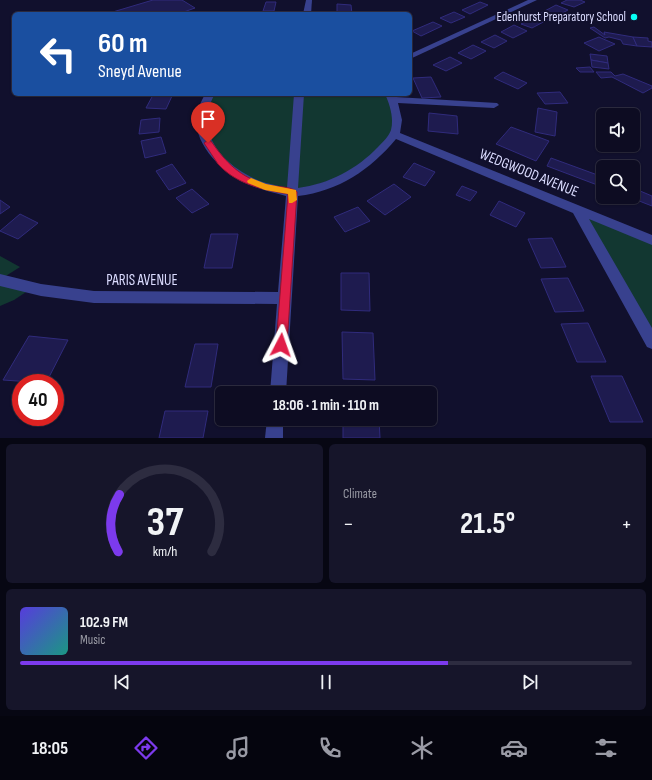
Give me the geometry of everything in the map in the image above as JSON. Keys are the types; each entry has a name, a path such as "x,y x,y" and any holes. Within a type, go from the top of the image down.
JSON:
{"street":[{"path":"307,12 309,0"},
{"path":"412,56 534,0"},
{"path":"209,96 203,105 201,123 208,143 221,162 236,175 265,187 293,192 330,185 356,172 376,157 394,134 397,112 392,97 494,105"},
{"path":"279,386 299,96"},
{"name":"WEDGWOOD AVENUE","path":"394,134 652,240"},
{"path":"578,210 652,342"},
{"name":"PARIS AVENUE","path":"0,280 41,290 94,297 285,298"},
{"path":"274,438 275,426"}],"green space":[{"path":"209,96 390,96 394,134 356,172 293,192 236,175 208,143 203,105"},
{"path":"578,210 652,240 652,342"},
{"path":"0,256 20,267 1,279 32,288 14,300 0,306"}],"building":[{"path":"153,0 182,0 195,8 184,12 113,12"},
{"path":"567,0 580,0 585,2 574,7 561,3"},
{"path":"266,2 276,2 274,11 263,11"},
{"path":"480,2 488,5 470,14 462,10"},
{"path":"337,4 351,5 352,12 337,12"},
{"path":"556,5 568,10 553,18 541,13"},
{"path":"454,12 465,17 451,23 440,18"},
{"path":"539,15 549,19 532,28 521,24"},
{"path":"433,22 442,26 421,36 412,31"},
{"path":"514,25 527,31 513,38 501,32"},
{"path":"594,27 605,35 604,32 633,37 637,46 623,44 621,40 609,37 605,38 590,28"},
{"path":"495,35 507,41 494,48 481,42"},
{"path":"599,37 615,44 599,51 584,43"},
{"path":"633,37 648,38 648,41 652,42 652,47 637,46"},
{"path":"473,45 486,51 471,59 458,53"},
{"path":"590,54 607,56 608,63 591,60"},
{"path":"450,57 462,63 446,71 433,65"},
{"path":"591,60 608,63 609,69 592,67"},
{"path":"590,67 594,72 580,72 576,68"},
{"path":"503,72 527,83 518,89 494,78"},
{"path":"596,72 611,72 615,76 623,74 652,86 652,88 643,93 612,77 601,78"},
{"path":"431,77 441,97 422,98 413,78"},
{"path":"560,92 568,103 545,104 537,93"},
{"path":"152,96 172,96 166,109 146,108"},
{"path":"538,108 557,112 555,136 535,132"},
{"path":"429,113 457,116 458,134 428,131"},
{"path":"160,118 159,132 139,134 141,120"},
{"path":"511,127 549,141 536,161 496,144"},
{"path":"161,137 166,153 145,158 141,141"},
{"path":"551,158 596,174 596,184 547,166"},
{"path":"414,163 435,172 425,186 403,177"},
{"path":"172,164 186,183 169,190 156,171"},
{"path":"394,184 411,197 385,215 367,201"},
{"path":"462,186 477,192 470,201 456,195"},
{"path":"192,189 209,204 192,213 176,198"},
{"path":"640,191 652,196 652,206 640,201"},
{"path":"0,200 10,207 0,214"},
{"path":"499,201 525,213 516,227 490,215"},
{"path":"358,207 370,221 345,232 334,217"},
{"path":"20,214 38,223 18,239 0,231"},
{"path":"211,234 238,234 232,268 204,268"},
{"path":"552,238 566,267 541,268 528,239"},
{"path":"341,273 369,273 370,311 341,310"},
{"path":"568,278 584,311 555,312 541,279"},
{"path":"588,323 606,362 577,362 561,324"},
{"path":"342,332 373,333 375,380 343,379"},
{"path":"29,336 68,340 51,374 12,374 12,381 3,380"},
{"path":"195,344 218,344 211,387 185,387"},
{"path":"591,376 622,376 643,422 610,422"},
{"path":"165,411 208,411 203,438 159,438"},
{"path":"343,426 379,426 380,438 343,438"}],"slow traffic":[{"path":"251,181 265,187 293,192 292,200"}],"place":[{"name":"Edenhurst Preparatory School","path":"634,17"}],"route":[{"path":"208,143 221,162 236,175 265,187 293,192 281,345"}]}
